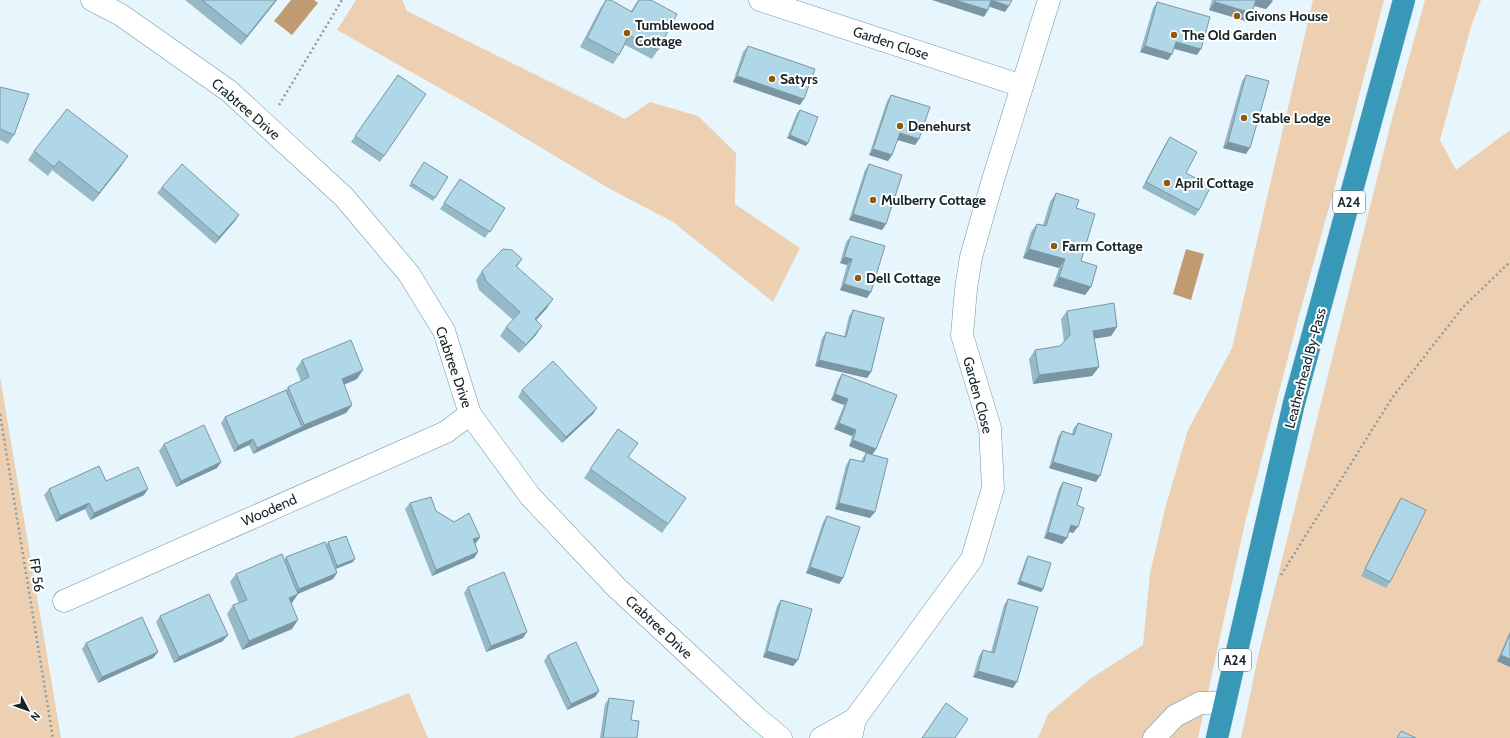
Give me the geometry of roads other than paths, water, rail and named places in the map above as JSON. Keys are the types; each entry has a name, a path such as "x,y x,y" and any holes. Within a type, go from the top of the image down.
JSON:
{"highway":[{"name":"Leatherhead By-Pass","path":"1217,738 1294,403 1404,0"}],"street":[{"name":"Crabtree Drive","path":"92,0 121,16 229,91 344,197 409,274 444,332 470,414 530,496 616,587 757,718 781,738"},
{"name":"Garden Close","path":"760,0 1022,86"},
{"name":"Garden Close","path":"821,738 853,728 972,559 993,488 990,428 962,335 966,289 971,257 1049,0"},
{"name":"Woodend","path":"64,601 446,432 470,414"},
{"path":"1154,738 1175,716 1200,703 1225,703"}],"place":[{"name":"Givons House","path":"1237,16"},
{"name":"Tumblewood Cottage","path":"627,33"},
{"name":"The Old Garden","path":"1174,35"},
{"name":"Satyrs","path":"772,79"},
{"name":"Stable Lodge","path":"1244,118"},
{"name":"Denehurst","path":"900,126"},
{"name":"April Cottage","path":"1167,183"},
{"name":"Mulberry Cottage","path":"873,200"},
{"name":"Farm Cottage","path":"1054,246"},
{"name":"Dell Cottage","path":"858,278"}]}
